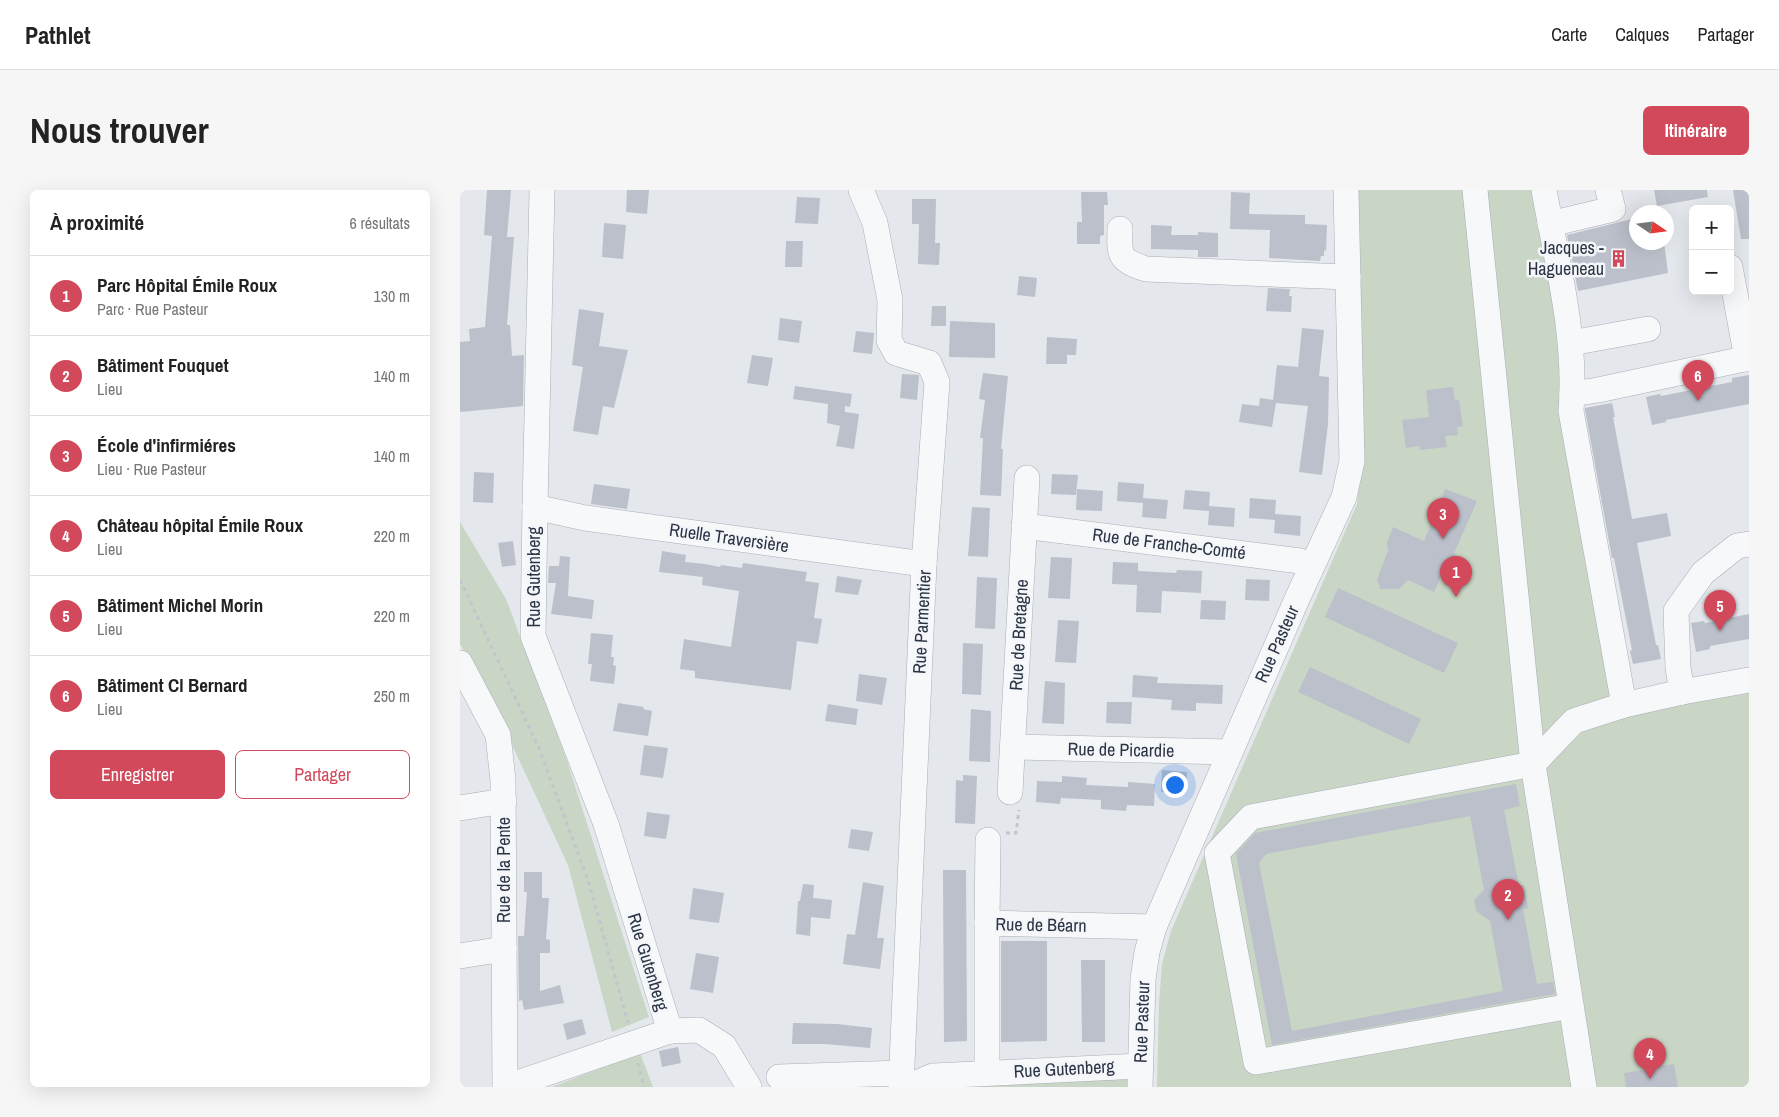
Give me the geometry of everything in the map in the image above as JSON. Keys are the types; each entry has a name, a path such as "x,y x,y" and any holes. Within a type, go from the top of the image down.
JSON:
{"street":[{"name":"Rue Gutenberg","path":"542,190 534,636 606,824 670,1031"},
{"name":"Rue Parmentier","path":"861,190 876,223 890,300 888,340 896,353 929,363 937,382 924,564 903,1082"},
{"name":"Rue Pasteur","path":"1140,1076 1143,979 1147,952 1154,927 1311,567 1344,497 1352,461 1346,190"},
{"path":"1475,190 1533,764 1584,1087"},
{"path":"1544,190 1571,343 1571,411 1624,705"},
{"path":"1550,224 1612,210 1608,190"},
{"path":"1120,229 1120,251 1123,258 1133,265 1146,269 1348,277"},
{"path":"1572,394 1748,358 1734,287"},
{"path":"1571,343 1648,329"},
{"name":"Rue de Bretagne","path":"1010,792 1027,478"},
{"name":"Ruelle Traversière","path":"535,507 585,518 924,564"},
{"name":"Rue de Franche-Comté","path":"1024,526 1300,561 1311,567"},
{"path":"1682,692 1678,668 1676,611 1703,574 1737,546 1749,544"},
{"name":"Rue de la Pente","path":"460,663 498,734 504,780 505,1087"},
{"path":"1572,1006 1256,1062 1218,854 1251,817 1533,764 1574,721 1624,705 1749,680"},
{"name":"Rue de Picardie","path":"1012,747 1230,752"},
{"path":"460,808 504,801"},
{"path":"987,923 988,840"},
{"name":"Rue de Béarn","path":"987,1073 987,923 1154,927"},
{"path":"460,956 504,950"},
{"path":"505,1087 670,1031 699,1030 724,1046 749,1087"},
{"name":"Rue Gutenberg","path":"903,1082 933,1076 987,1073 1140,1076"},
{"path":"779,1077 903,1082"}],"path":[{"path":"460,580 538,748 589,883 634,1043 644,1087"},
{"path":"988,840 994,833 1016,833 1019,804 1011,803 1010,792"}],"green space":[{"path":"1353,190 1532,190 1562,352 1618,716 1749,690 1749,1087 1157,1087 1162,964 1171,931 1357,504 1360,471"},
{"path":"460,522 506,599 567,761 649,1017 612,1032 568,865 486,689 460,644"},
{"path":"640,1053 653,1087 552,1087"},
{"path":"1140,1066 1140,1087 907,1087"}],"building":[{"path":"487,190 511,190 507,237 514,237 507,325 510,325 512,356 524,355 523,406 460,412 460,342 470,341 469,329 485,327 492,236 484,235"},
{"path":"627,190 649,190 647,214 626,212"},
{"path":"1654,190 1707,190 1708,197 1657,205"},
{"path":"1733,190 1749,190 1749,239 1741,239"},
{"path":"1081,192 1107,192 1108,205 1104,205 1104,235 1100,236 1100,244 1077,244 1077,222 1082,222"},
{"path":"1231,192 1250,193 1249,214 1305,215 1305,224 1327,225 1326,251 1324,250 1324,256 1321,256 1320,261 1269,258 1270,230 1230,229"},
{"path":"797,197 820,198 818,224 795,223"},
{"path":"912,199 936,199 935,243 940,243 939,265 918,264 919,224 912,224"},
{"name":"Jacques - Hagueneau","path":"1629,220 1629,250 1665,250 1668,273 1578,291 1567,235"},
{"path":"604,223 626,225 623,259 602,257"},
{"path":"1151,225 1172,226 1171,235 1198,235 1198,232 1218,233 1218,257 1198,257 1198,250 1151,249"},
{"path":"786,241 803,241 802,267 785,267"},
{"path":"1019,276 1037,278 1035,297 1017,295"},
{"path":"1268,288 1290,289 1289,296 1292,296 1291,312 1266,311"},
{"path":"932,306 946,306 946,326 931,326"},
{"path":"579,309 604,313 599,346 628,350 614,408 603,406 598,435 573,431 583,367 572,365"},
{"path":"780,318 802,321 799,343 778,340"},
{"path":"950,321 995,323 995,358 949,357"},
{"path":"1302,328 1324,330 1319,376 1329,377 1328,424 1322,475 1299,472 1308,406 1276,403 1272,427 1239,422 1242,404 1259,406 1260,398 1273,400 1277,365 1298,367"},
{"path":"856,331 874,333 872,354 853,352"},
{"path":"1047,337 1077,339 1076,355 1067,355 1067,364 1046,364"},
{"path":"752,355 773,358 768,386 747,383"},
{"path":"983,373 1008,376 1001,449 1003,449 1001,496 980,495 983,438 980,438 985,400 979,399"},
{"path":"902,374 919,375 917,400 900,398"},
{"path":"1749,375 1749,404 1666,420 1666,422 1652,425 1646,397 1660,394 1661,396 1732,382 1732,378"},
{"path":"795,386 852,394 850,407 845,406 845,412 859,414 854,449 836,446 840,426 827,423 828,404 793,399"},
{"path":"1453,387 1455,400 1459,400 1463,426 1457,427 1458,435 1445,436 1447,447 1420,450 1419,446 1406,448 1402,420 1429,417 1426,390"},
{"path":"1612,403 1632,519 1667,513 1671,536 1637,543 1656,645 1658,645 1661,659 1633,664 1630,651 1632,650 1614,558 1612,558 1585,410 1585,408"},
{"path":"474,472 494,473 493,503 473,502"},
{"path":"1052,474 1078,475 1076,495 1051,494"},
{"path":"1118,482 1144,484 1143,498 1168,500 1166,519 1142,517 1143,503 1117,501"},
{"path":"594,484 630,489 627,509 591,504"},
{"path":"1077,489 1103,491 1102,511 1076,510"},
{"path":"1445,489 1477,501 1454,553 1461,564 1447,563 1434,592 1408,580 1399,589 1380,589 1377,579 1388,551 1387,543 1393,527 1424,541"},
{"path":"1185,490 1210,492 1209,506 1235,508 1234,527 1208,525 1209,511 1183,509"},
{"path":"1250,498 1276,500 1275,514 1301,516 1300,536 1274,533 1275,520 1249,518"},
{"path":"972,507 990,508 988,557 968,556"},
{"path":"513,541 516,565 502,567 498,543"},
{"path":"662,551 686,555 685,562 742,568 743,563 807,572 805,581 819,583 814,618 822,619 818,644 797,641 791,690 695,678 695,671 680,669 684,639 731,647 739,591 702,585 703,577 659,572"},
{"path":"560,556 570,557 568,596 594,600 592,619 551,614 556,583 548,583 549,566 559,566"},
{"path":"1051,557 1072,558 1070,599 1048,598"},
{"path":"1113,562 1138,563 1138,571 1176,573 1177,570 1202,571 1201,593 1162,591 1161,613 1136,612 1137,585 1112,584"},
{"path":"837,576 862,580 858,595 835,592"},
{"path":"977,577 997,578 995,629 975,628"},
{"path":"1246,579 1270,580 1269,601 1245,600"},
{"path":"1338,588 1458,643 1444,673 1325,617"},
{"path":"1201,600 1226,601 1225,620 1200,619"},
{"path":"1749,614 1749,639 1710,646 1710,649 1696,652 1691,623 1704,621 1705,623"},
{"path":"1058,620 1079,621 1076,663 1055,662"},
{"path":"591,633 613,635 611,657 614,657 613,665 616,666 614,684 590,681 592,664 588,664"},
{"path":"963,643 983,644 981,695 962,694"},
{"path":"1310,667 1421,719 1409,744 1298,692"},
{"path":"859,674 887,678 882,705 856,701"},
{"path":"1133,675 1158,677 1157,683 1223,685 1222,704 1196,703 1196,711 1171,710 1172,700 1132,697"},
{"path":"1045,681 1065,683 1064,724 1042,723"},
{"path":"1107,702 1132,702 1131,724 1106,723"},
{"path":"618,703 644,707 643,709 652,711 648,736 613,731"},
{"path":"828,704 858,709 856,725 825,721"},
{"path":"971,709 991,711 990,762 969,761"},
{"path":"644,745 668,748 663,778 640,775"},
{"path":"1162,770 1187,772 1186,793 1161,792"},
{"path":"963,775 977,776 975,824 955,823 956,780 963,781"},
{"path":"1062,776 1087,778 1086,785 1128,787 1128,782 1155,784 1154,806 1127,805 1126,811 1101,809 1101,800 1061,798 1060,804 1036,802 1037,781 1062,782"},
{"path":"1516,784 1520,806 1504,810 1519,886 1524,885 1528,908 1523,909 1537,984 1553,982 1555,994 1272,1045 1236,854 1255,833","holes":["1470,816 1484,890 1474,900 1476,911 1490,921 1503,991 1292,1031 1259,863 1266,854"]},
{"path":"647,812 670,815 666,839 644,836"},
{"path":"851,829 873,832 869,851 848,848"},
{"path":"943,870 966,870 967,1041 944,1042"},
{"path":"524,872 542,872 542,898 549,898 546,939 550,940 550,953 540,953 540,991 560,985 564,1003 524,1010 522,1000 519,1001 518,936 524,936 527,892 524,892"},
{"path":"863,882 884,886 877,938 884,938 880,969 843,964 847,934 855,935"},
{"path":"803,884 814,885 813,898 832,900 830,919 811,917 810,936 796,934 798,901 800,901"},
{"path":"693,888 724,893 719,923 689,919"},
{"path":"1001,941 1047,941 1047,1041 1001,1042"},
{"path":"696,953 719,957 713,993 690,989"},
{"path":"1081,960 1105,960 1105,1042 1082,1042"},
{"path":"582,1019 586,1034 567,1040 563,1024"},
{"path":"793,1023 837,1024 872,1028 870,1048 825,1044 792,1044"},
{"path":"678,1047 681,1063 662,1067 659,1051"},
{"path":"1674,1064 1678,1087 1626,1087 1624,1073"}],"place":[{"name":"Jacques - Hagueneau","path":"1618,258"},
{"name":"Bâtiment Cl Bernard","path":"1698,401"},
{"name":"École d'infirmiéres","path":"1443,539"},
{"name":"Parc Hôpital Émile Roux","path":"1456,597"},
{"name":"Bâtiment Michel Morin","path":"1720,631"},
{"name":"Bâtiment Fouquet","path":"1508,920"},
{"name":"Château hôpital Émile Roux","path":"1650,1079"}]}
